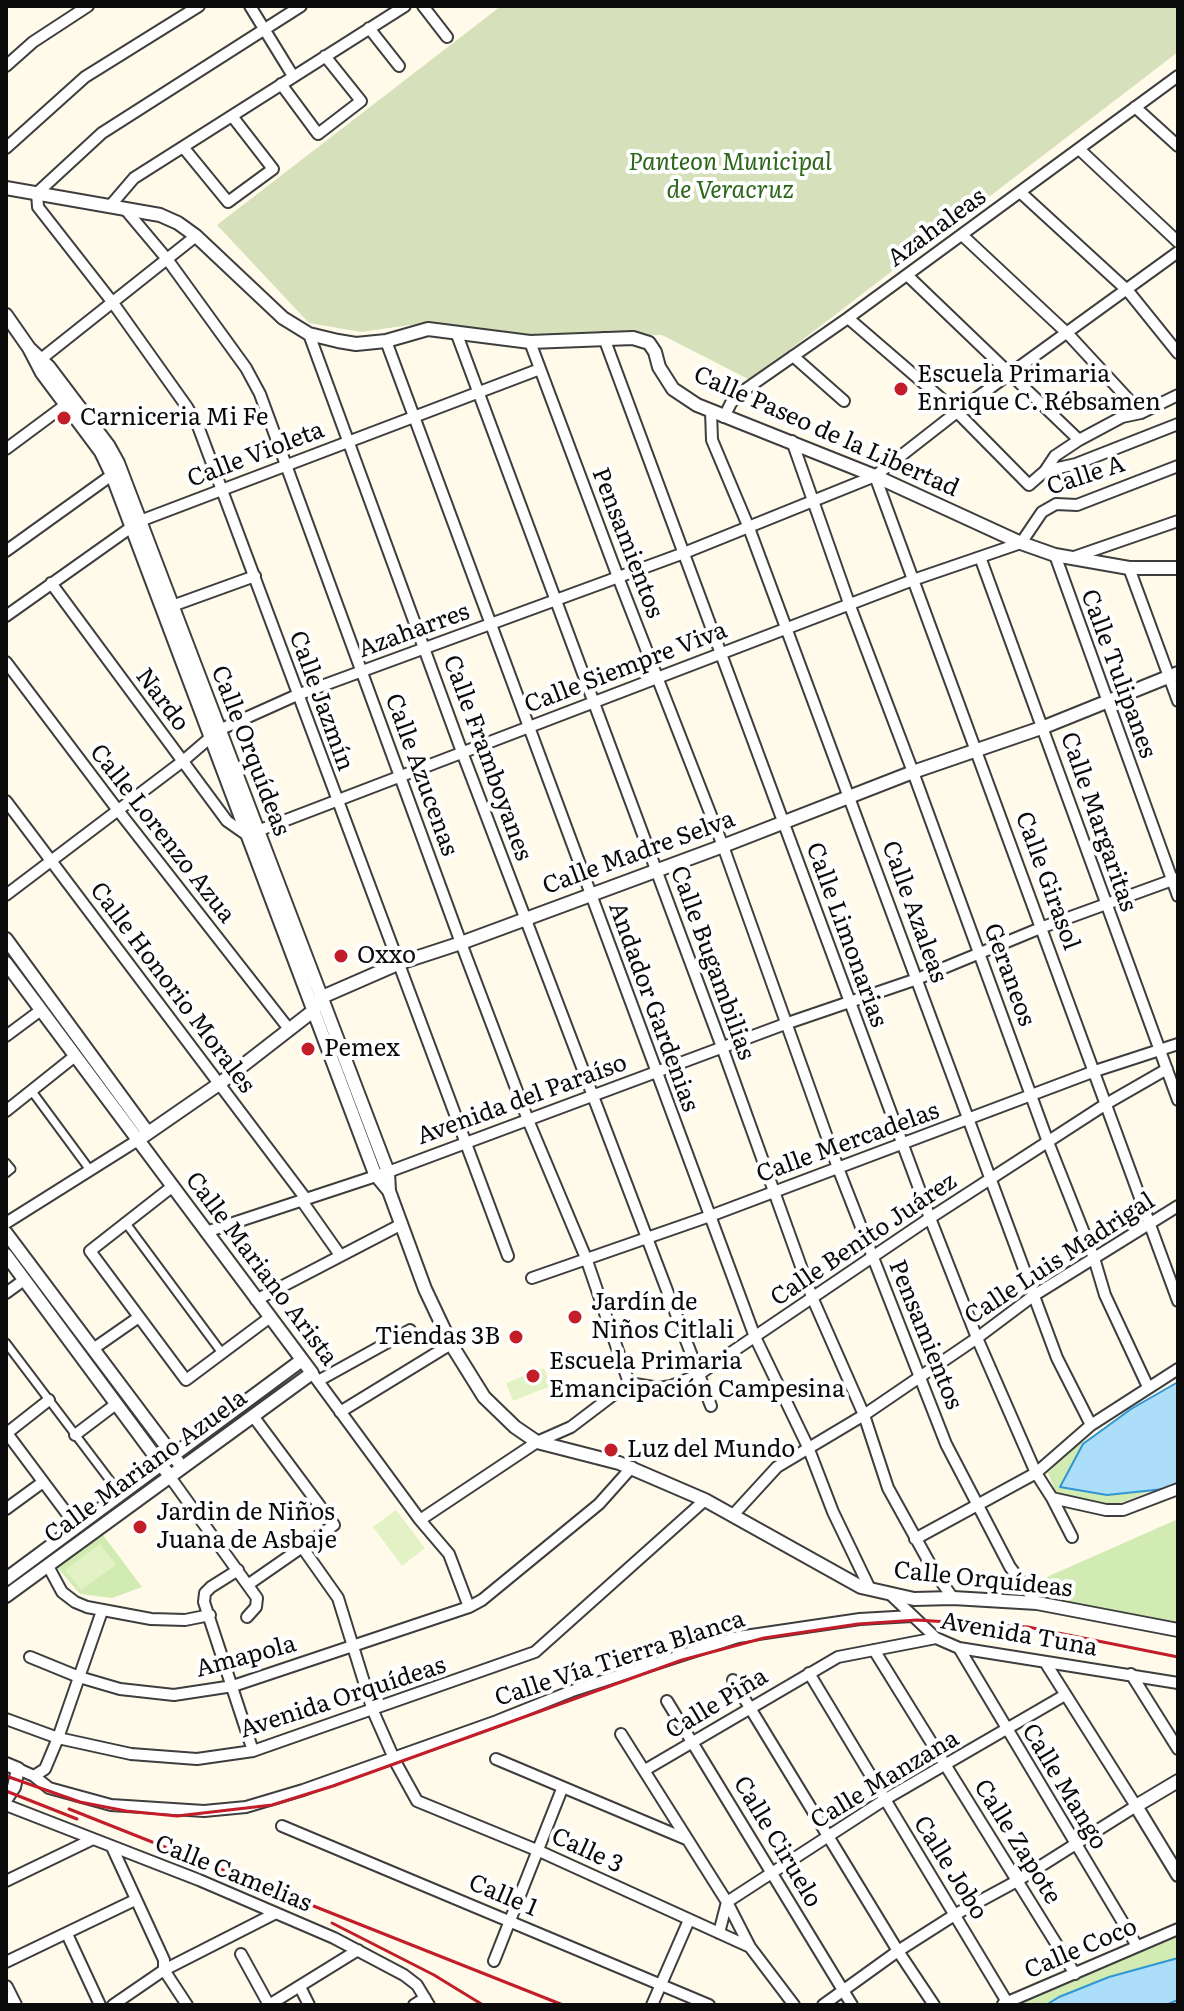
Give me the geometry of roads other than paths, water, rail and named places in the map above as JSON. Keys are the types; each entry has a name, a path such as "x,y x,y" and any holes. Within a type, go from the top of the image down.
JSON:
{"street":[{"path":"6,66 33,42 88,6"},
{"path":"6,148 85,77 199,6"},
{"path":"250,6 293,76"},
{"path":"37,193 102,133 301,6"},
{"path":"110,206 134,178 405,6"},
{"path":"423,6 447,37"},
{"path":"369,28 399,66"},
{"path":"281,84 318,134 361,101 325,56"},
{"name":"Azahaleas","path":"724,417 731,403 746,389 1178,76"},
{"path":"1135,107 1178,146"},
{"path":"183,147 228,202 273,169 232,116"},
{"path":"1079,149 1178,242"},
{"name":"Calle Paseo de la Libertad","path":"6,188 160,215 178,223 196,236 283,318 309,334 356,344 386,341 428,329 530,342 633,338 649,343 673,389 711,411 875,476 1021,543"},
{"path":"1020,192 1128,291 1178,353"},
{"name":"Calle Jazmín","path":"37,193 38,207 113,303 198,426 508,1256"},
{"name":"Calle Azucenas","path":"125,209 167,259 246,368 260,394 461,943 528,1120 586,1258 629,1383"},
{"path":"962,235 1068,334 1141,413"},
{"path":"39,361 196,236"},
{"name":"Azaharres","path":"6,895 215,734 297,695 684,553 875,476 957,412 1178,252"},
{"path":"907,275 1079,440"},
{"name":"Calle Orquídeas","path":"6,315 70,402 108,445 252,833 299,953 322,997 381,1173"},
{"path":"848,318 957,412 1029,485 1045,471 1055,456 1079,440 1122,417 1141,413 1178,395"},
{"path":"6,341 19,332"},
{"name":"Calle Bugambilias","path":"456,332 812,1297 864,1415 888,1488 915,1539 953,1598"},
{"name":"Calle Framboyanes","path":"309,334 462,752 711,1406"},
{"name":"Calle Limonarias","path":"604,338 930,1218 977,1338 1036,1473 1072,1537"},
{"name":"Andador Gardenias","path":"386,341 755,1337 808,1447 833,1512 870,1589"},
{"name":"Pensamientos","path":"530,342 723,846 838,1168 946,1444 1010,1567 1037,1603"},
{"path":"793,356 844,401"},
{"name":"Calle Violeta","path":"6,616 136,524 540,369"},
{"path":"6,449 70,402"},
{"name":"Calle Azaleas","path":"711,411 712,440 749,528 850,797 1033,1296 1057,1358 1091,1425"},
{"path":"1045,471 1076,464 1178,424"},
{"name":"Geraneos","path":"792,441 850,606 1115,1321 1148,1387"},
{"name":"Calle A","path":"1021,543 1042,512 1056,504 1077,505 1178,466"},
{"path":"6,551 116,472"},
{"name":"Calle Girasol","path":"875,476 1178,1301"},
{"path":"1073,558 1178,521"},
{"name":"Calle Orquídeas","path":"136,524 172,606 215,734"},
{"path":"1021,543 1055,555 1129,568 1178,568"},
{"name":"Calle Siempre Viva","path":"252,833 913,580 1021,543"},
{"name":"Calle Tulipanes","path":"1055,555 1106,700 1175,879 1178,896"},
{"name":"Calle Margaritas","path":"980,557 1178,1100"},
{"path":"1129,568 1173,674 1178,701"},
{"path":"172,606 255,576"},
{"name":"Nardo","path":"51,583 227,821 252,833"},
{"name":"Calle Lorenzo Azua","path":"6,662 289,1029"},
{"name":"Calle Madre Selva","path":"322,997 400,963 656,871 913,772 1044,727 1173,674"},
{"name":"Calle Honorio Morales","path":"6,801 219,1084 340,1255"},
{"name":"Avenida del Paraíso","path":"206,1232 466,1143 785,1024 917,979 1043,927 1175,879"},
{"name":"Calle Mariano Arista","path":"6,939 206,1232 420,1520 449,1554 469,1607"},
{"name":"Calle Orquídeas","path":"299,953 313,1011 389,1191 425,1289 451,1344 484,1397 515,1427 537,1442 632,1467 705,1500 861,1587 914,1599 1037,1603 1178,1630"},
{"name":"Calle Mariano Arista","path":"6,963 75,1056 143,1136"},
{"path":"6,1223 219,1084 313,1011 322,997"},
{"path":"6,1036 41,1010"},
{"name":"Calle Mercadelas","path":"532,1278 710,1216 1095,1071 1178,1044"},
{"path":"6,1111 75,1056"},
{"name":"Calle Benito Juárez","path":"629,1383 659,1388 698,1375 930,1218 1106,1104 1167,1069"},
{"path":"31,1090 90,1170"},
{"path":"173,1186 90,1251 186,1380 269,1318"},
{"name":"Calle Luis Madrigal","path":"733,1515 769,1474 864,1415 1033,1296 1178,1206"},
{"path":"125,1222 222,1353"},
{"path":"256,1300 400,1225"},
{"path":"6,1233 183,1468"},
{"path":"6,1255 249,1584 257,1598 256,1607 247,1617"},
{"path":"6,1293 24,1280"},
{"path":"93,1349 139,1317"},
{"path":"315,1377 410,1330"},
{"path":"6,1343 121,1495"},
{"path":"340,1412 451,1344"},
{"name":"Calle Mariano Azuela","path":"6,1579 302,1360"},
{"path":"915,1539 1036,1473 1091,1425 1178,1369"},
{"name":"Calle Mariano Azuela","path":"6,1596 253,1416 315,1377"},
{"path":"420,1520 537,1442 571,1427 629,1383"},
{"path":"49,1400 6,1432 77,1527"},
{"path":"75,1435 116,1404"},
{"path":"249,1584 334,1525 253,1416"},
{"name":"Amapola","path":"30,1657 79,1677 120,1689 174,1695 233,1686 482,1600 599,1504 632,1467"},
{"path":"6,1509 43,1482"},
{"path":"1052,1498 1106,1510 1123,1510 1178,1489"},
{"name":"Avenida Orquídeas","path":"6,1719 100,1749 197,1759 253,1751 527,1657 541,1648 705,1500"},
{"path":"302,1547 333,1588 373,1711 393,1757"},
{"path":"48,1566 62,1592 75,1602 102,1611 151,1619 185,1620 210,1615"},
{"path":"238,1570 205,1593 204,1602 253,1751"},
{"path":"892,1596 936,1638"},
{"path":"34,1776 45,1769 58,1738 102,1611"},
{"name":"Calle Vía Tierra Blanca","path":"12,1767 34,1776 49,1788 111,1805 204,1811 246,1807 303,1790 572,1691 738,1637 860,1619 912,1616"},
{"name":"Avenida Tuna","path":"809,1673 838,1657 936,1638 959,1648 1178,1683"},
{"name":"Calle Mango","path":"959,1648 1137,1946"},
{"name":"Calle Zapote","path":"874,1650 1075,1974"},
{"path":"1045,1662 1178,1875"},
{"name":"Calle Piña","path":"645,1770 809,1673"},
{"name":"Calle Jobo","path":"809,1673 956,1914 1004,2004"},
{"path":"1131,1674 1178,1749"},
{"path":"733,1680 934,2005"},
{"name":"Calle Manzana","path":"727,1902 884,1800 1065,1695"},
{"name":"Calle Ciruelo","path":"667,1701 852,2005"},
{"path":"621,1734 727,1902 750,1947 794,2005"},
{"name":"Calle 3","path":"393,1757 417,1801 539,1851 750,1947"},
{"name":"Calle 3","path":"496,1759 686,1840"},
{"path":"6,1802 14,1787 12,1767"},
{"path":"823,2005 842,1989 956,1914 1017,1881 1178,1781"},
{"path":"494,1961 562,1789"},
{"name":"Calle Camelias","path":"6,1802 91,1840 199,1880 310,1927 404,1975 417,1985 427,2002"},
{"name":"Calle 1","path":"282,1826 709,2005"},
{"path":"6,1881 91,1840"},
{"path":"112,1847 164,1960 164,1970 187,2005"},
{"path":"6,1962 135,1900"},
{"path":"719,1933 727,1902"},
{"path":"113,2005 164,1970 274,1914"},
{"path":"652,2005 689,1920"},
{"name":"Calle Coco","path":"1004,2004 1178,1929"},
{"path":"67,1934 100,2005"},
{"path":"241,1954 269,2005 358,1950"},
{"path":"6,1987 15,2005"},
{"path":"300,1987 309,2005"},
{"path":"414,2005 427,2002"}],"water":[{"path":"1178,1382 1178,1483 1164,1489 1107,1495 1060,1487 1083,1444 1131,1409"},
{"path":"1178,1958 1178,2000 1166,2005 1046,2005 1109,1977"}],"railway":[{"path":"6,1776 80,1802 126,1811 177,1816 272,1805 333,1786 682,1660 764,1638 858,1624 917,1620 1028,1627 1178,1657"},
{"path":"6,1791 77,1819"},
{"path":"69,1809 563,2005"},
{"path":"332,1923 434,1975 483,2005"}],"place":[{"name":"Escuela Primaria Enrique C. Rébsamen","path":"901,389"},
{"name":"Carniceria Mi Fe","path":"64,418"},
{"name":"Oxxo","path":"341,956"},
{"name":"Pemex","path":"308,1049"},
{"name":"Jardín de Niños Citlali","path":"575,1317"},
{"name":"Tiendas 3B","path":"516,1337"},
{"name":"Escuela Primaria Emancipación Campesina","path":"533,1376"},
{"name":"Luz del Mundo","path":"611,1450"},
{"name":"Jardin de Niños Juana de Asbaje","path":"140,1527"}],"park label":[{"name":"Panteon Municipal de Veracruz","path":"730,177"}]}
